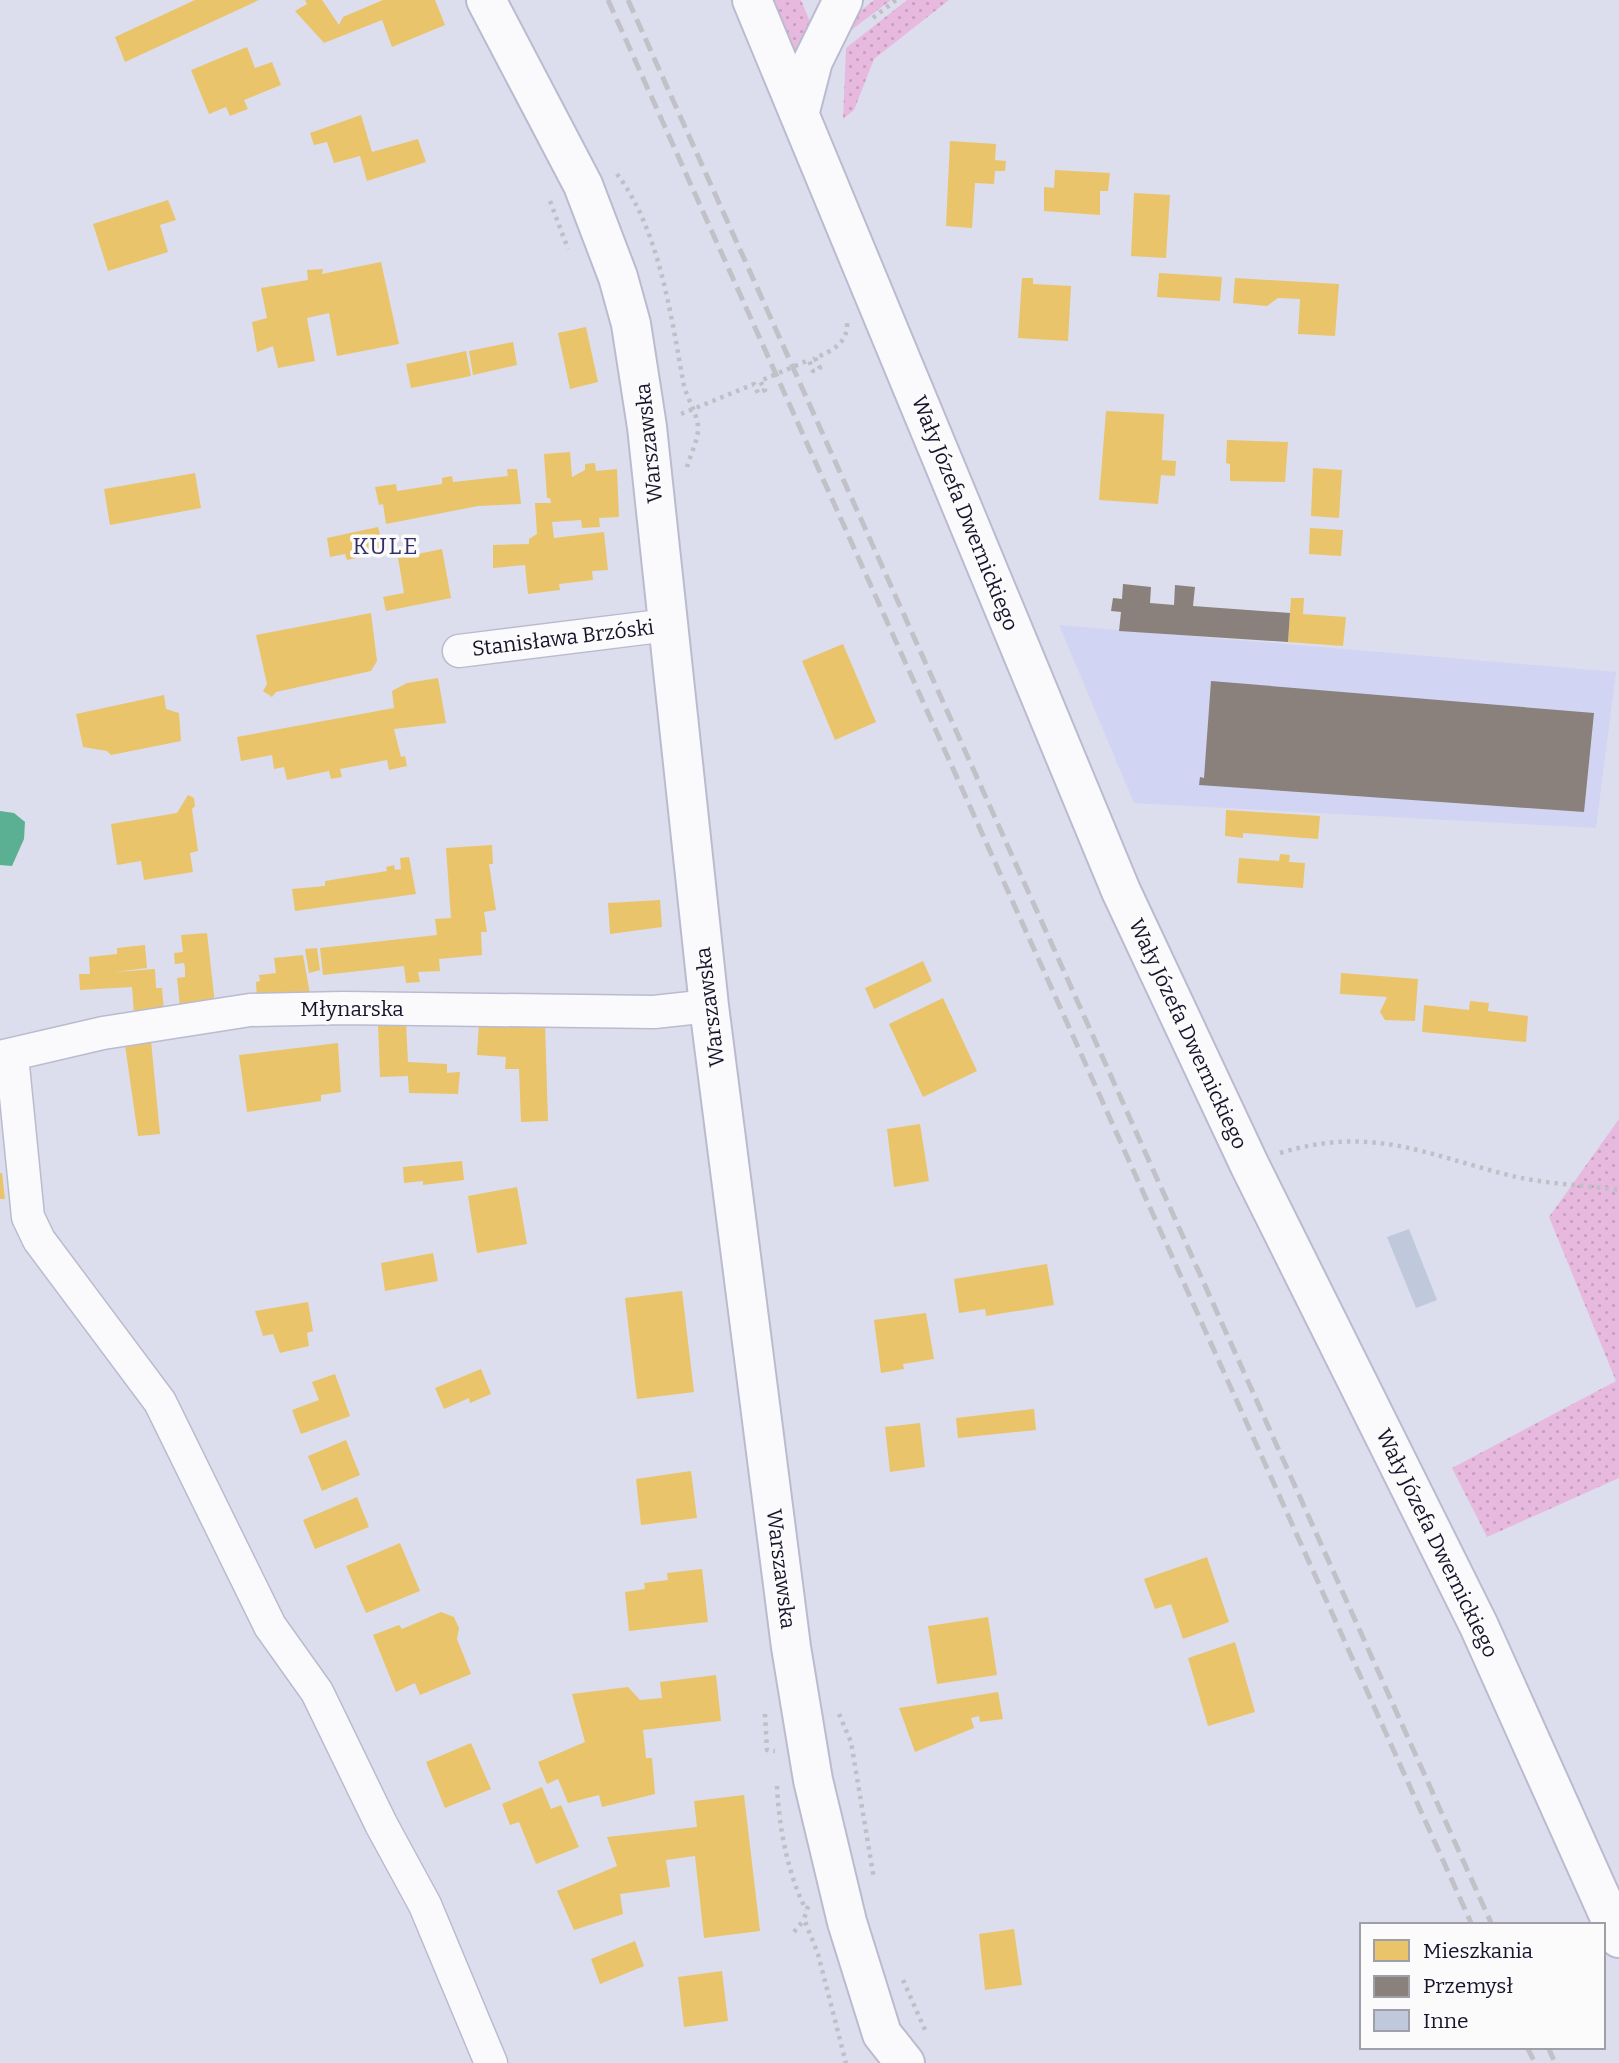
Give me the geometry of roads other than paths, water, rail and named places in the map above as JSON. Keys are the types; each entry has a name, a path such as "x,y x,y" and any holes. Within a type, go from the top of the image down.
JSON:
{"street":[{"name":"Warszawska","path":"486,0 583,185 618,277 641,372 709,1006 791,1647 813,1780 845,1913 898,2050"},
{"name":"Wały Józefa Dwernickiego","path":"752,0 1121,891 1269,1153 1619,1938"},
{"path":"800,111 813,61 843,0"},
{"name":"Stanisława Brzóski","path":"458,651 668,625"},
{"name":"Młynarska","path":"6,1057 103,1033 250,1010 343,1008 654,1012 709,1006"},
{"path":"6,1057 28,1217 39,1240 160,1402 270,1626 317,1692 425,1905 491,2063"}],"railway":[{"path":"608,0 1471,1923"},
{"path":"628,0 1491,1923"},
{"path":"1528,2049 1535,2063"},
{"path":"1549,2049 1555,2063"}],"district":[{"name":"KULE","path":"386,546"}]}
